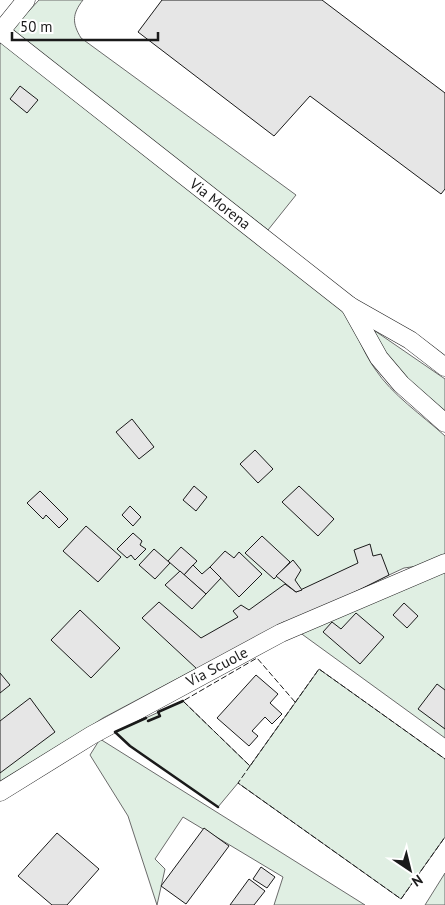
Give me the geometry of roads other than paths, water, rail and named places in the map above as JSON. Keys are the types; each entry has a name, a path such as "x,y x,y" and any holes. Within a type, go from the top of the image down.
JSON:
{"street":[{"path":"0,32 26,0"},
{"name":"Via Morena","path":"0,32 350,306 410,340 445,367"},
{"path":"350,306 379,358 401,384 445,423"},
{"name":"Via Scuole","path":"0,792 92,735 280,633 445,563"}]}
